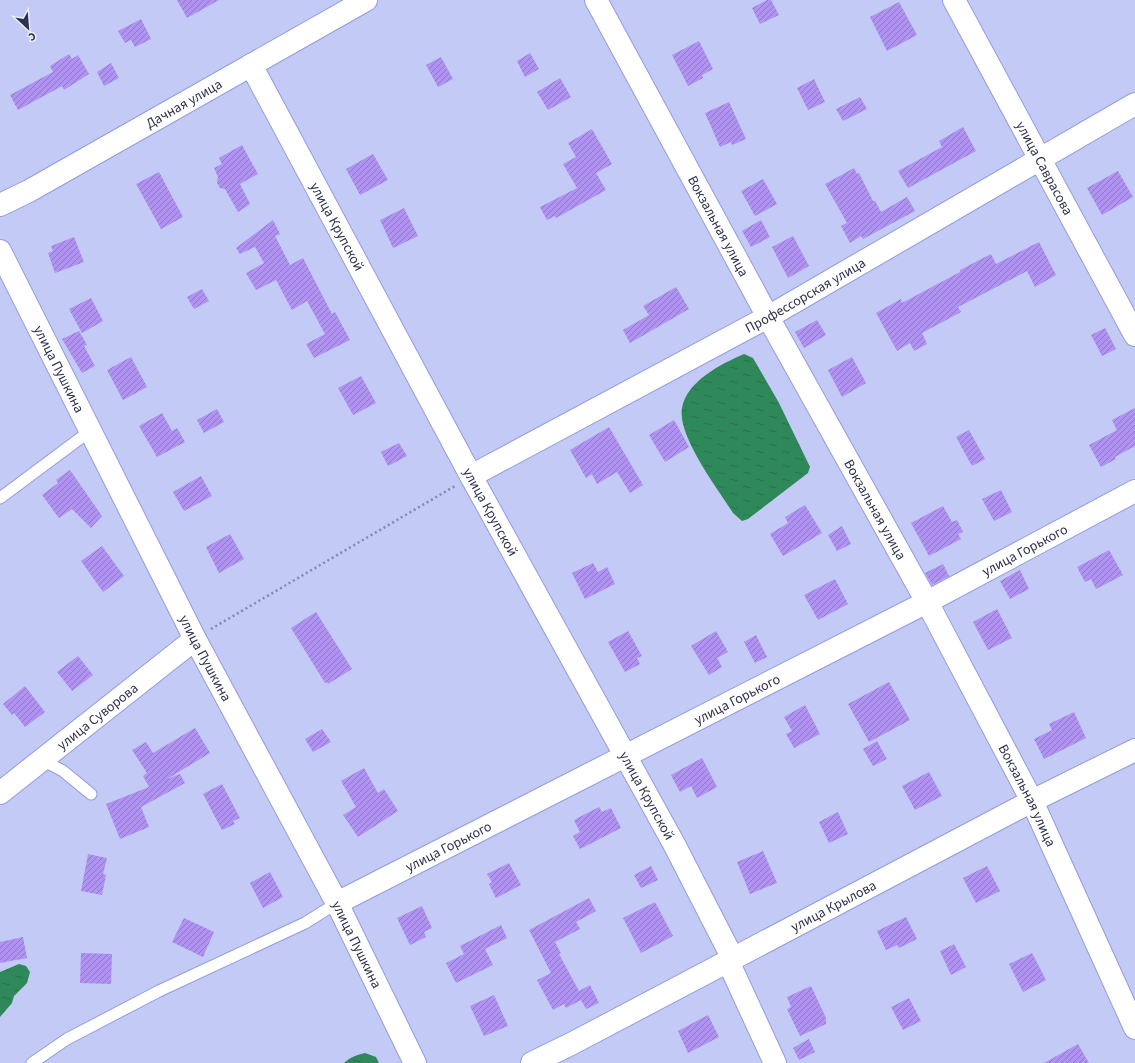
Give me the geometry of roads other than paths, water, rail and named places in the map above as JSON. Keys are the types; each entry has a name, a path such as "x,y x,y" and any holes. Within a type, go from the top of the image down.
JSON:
{"street":[{"name":"Дачная улица","path":"0,205 36,187 366,0"},
{"name":"Вокзальная улица","path":"596,0 768,317 926,602 1032,801 1135,1028"},
{"name":"улица Саврасова","path":"954,0 1135,335"},
{"name":"улица Крупской","path":"251,65 471,476 674,844 730,960 775,1063"},
{"name":"Профессорская улица","path":"471,476 768,317 1135,104"},
{"name":"улица Пушкина","path":"0,251 195,639 336,903 415,1063"},
{"name":"улица Горького","path":"336,903 926,602 1135,491"},
{"name":"улица Суворова","path":"0,793 195,639"},
{"name":"улица Крылова","path":"532,1063 1032,801 1135,750"}],"lane":[{"path":"0,498 90,431"},
{"path":"42,760 63,771 91,794"},
{"path":"32,1063 67,1039 159,991 305,923 336,903"}],"water":[{"path":"744,354 753,358 779,403 810,467 808,473 748,519 742,521 733,513 709,477 692,447 682,420 682,408 685,398 706,375 725,363"},
{"path":"19,964 26,966 30,972 27,983 14,996 12,1003 0,1017 0,972"},
{"path":"365,1053 376,1057 379,1063 344,1063 356,1055"}]}
